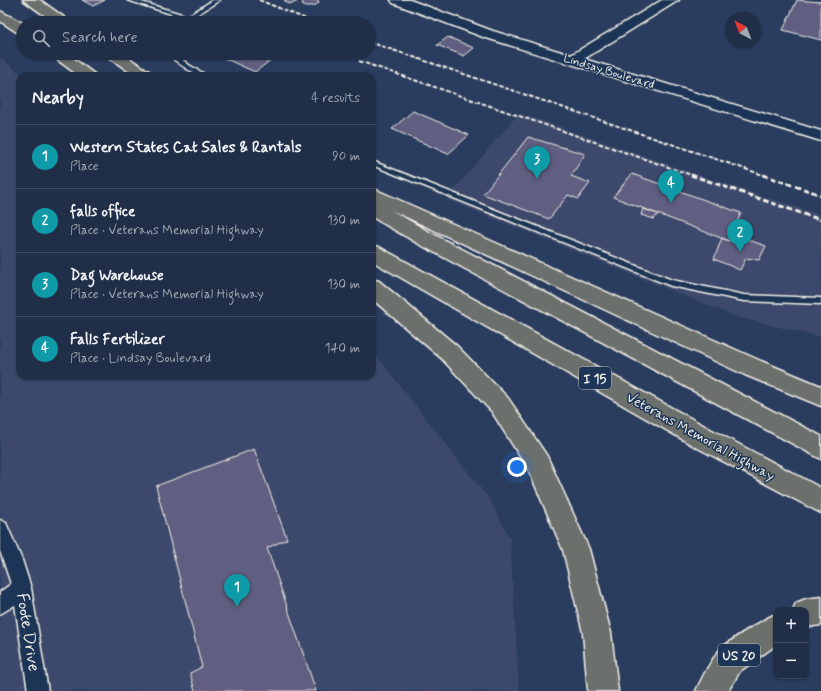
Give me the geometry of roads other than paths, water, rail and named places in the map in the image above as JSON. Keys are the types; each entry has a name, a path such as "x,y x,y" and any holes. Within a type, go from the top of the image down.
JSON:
{"highway":[{"path":"30,0 54,16"},
{"path":"0,15 16,25"},
{"path":"66,60 83,72"},
{"path":"122,60 140,72"},
{"path":"376,196 753,368 821,396"},
{"path":"376,210 424,238 821,448"},
{"name":"Veterans Memorial Highway","path":"376,254 703,438 821,501"},
{"path":"376,290 449,352 500,405 538,464 576,549 597,633 603,691"},
{"path":"809,612 821,610"},
{"name":"US 20","path":"711,691 730,661 773,630"}],"street":[{"name":"Lindsay Boulevard","path":"398,0 445,19 572,60 821,136"},
{"path":"572,60 672,0"},
{"name":"Foote Drive","path":"0,529 13,560 22,588 38,691"},
{"path":"0,604 22,588"}],"lane":[{"path":"130,0 180,16"},
{"path":"189,16 217,0"},
{"path":"179,60 198,72"},
{"path":"376,165 671,282 744,298 821,301"}],"railway":[{"path":"259,0 299,16"},
{"path":"376,44 766,176"},
{"path":"359,61 694,176"},
{"path":"691,175 821,220"},
{"path":"763,175 821,195"}],"place":[{"name":"Dag Warehouse","path":"537,179"},
{"name":"Falls Fertilizer","path":"671,203"},
{"name":"falls office","path":"740,252"},
{"name":"Western States Cat Sales & Rantals","path":"237,607"}]}
